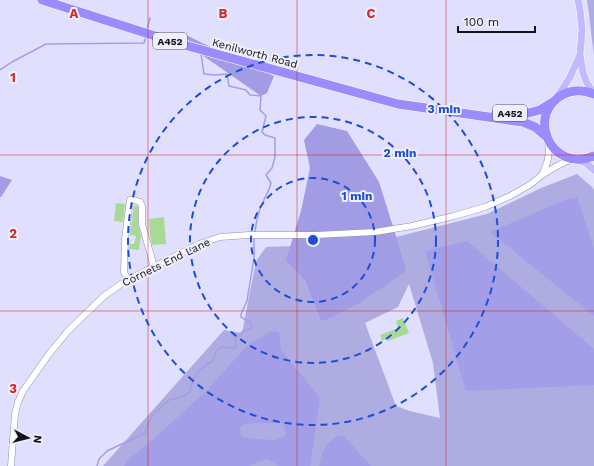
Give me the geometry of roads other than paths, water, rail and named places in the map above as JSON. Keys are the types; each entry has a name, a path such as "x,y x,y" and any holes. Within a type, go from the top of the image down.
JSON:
{"highway":[{"name":"Kenilworth Road","path":"42,0 177,43 398,104 522,122 535,127 547,138 556,151 560,154 576,160"},
{"name":"Kenilworth Road","path":"466,114 528,113 540,110 565,93 582,90 594,93"},
{"path":"547,138 545,119 554,101"},
{"path":"576,160 594,156"}],"main road":[{"path":"578,0 582,30 580,55 585,78 594,93"},
{"path":"554,101 569,79 580,55"},
{"path":"576,160 594,170"}],"street":[{"path":"542,175 547,165 549,156 547,138"},
{"name":"Cornets End Lane","path":"11,466 15,414 23,391 49,354 68,331 104,296 128,280 199,244 220,237 249,235 354,234 398,229 433,222 497,202 522,189 560,164 576,160"},
{"path":"128,280 124,272 125,239 130,200 140,202 142,206 142,224 154,267"}],"waterway":[{"path":"147,30 150,18"},
{"path":"184,34 192,43"},
{"path":"0,70 46,44 144,43 146,36"},
{"path":"201,54 204,74 227,74 229,86 246,90 250,95 261,96 260,110 266,116 262,132 265,135 275,138 275,157 272,168 266,175 271,183 259,211 255,232"},
{"path":"97,466 99,459 107,451 145,433 152,416 169,400 179,398 190,392 197,373 213,361 216,352 221,347 236,347 235,340 242,332 251,328 251,323 241,317 241,314 247,301 254,258 254,236"}]}
